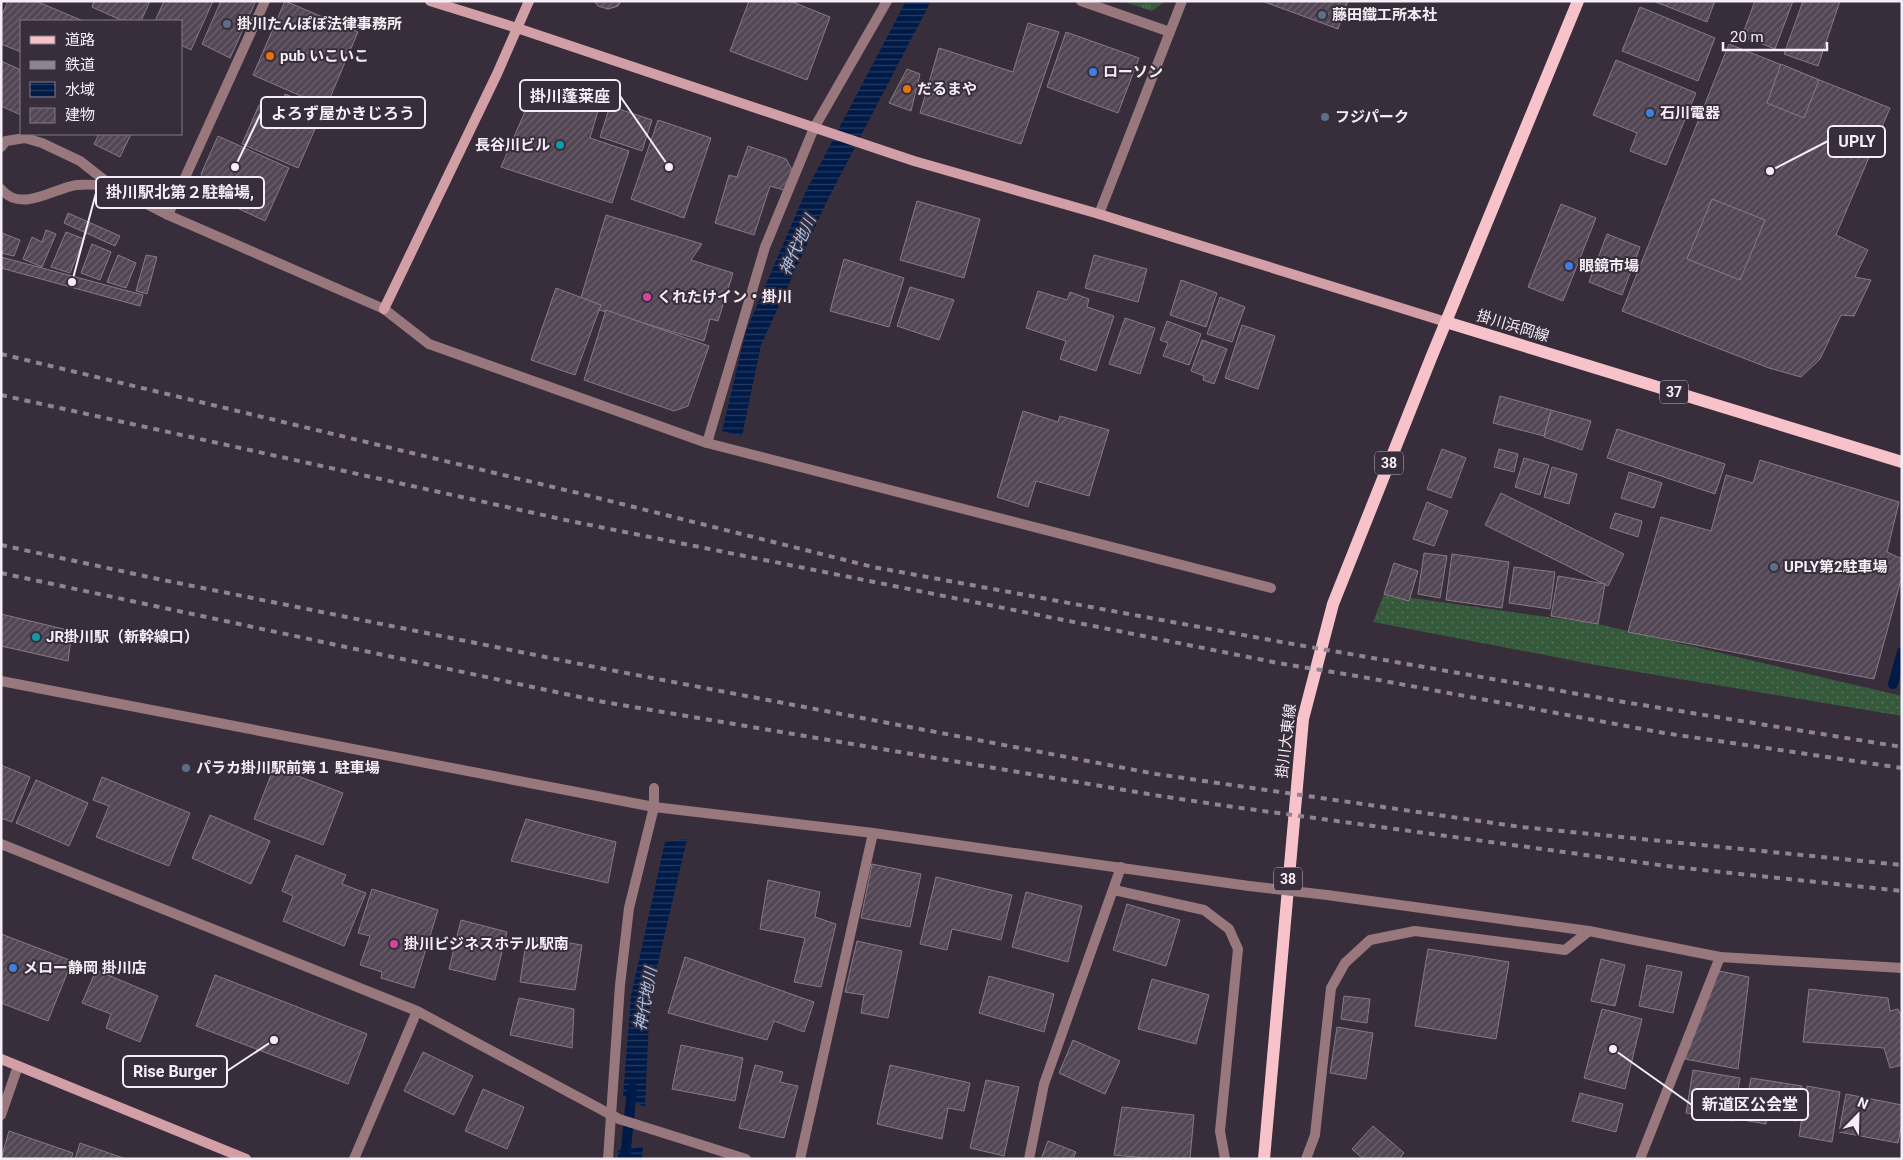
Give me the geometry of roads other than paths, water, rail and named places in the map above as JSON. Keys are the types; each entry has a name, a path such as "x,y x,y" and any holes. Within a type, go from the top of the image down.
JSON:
{"main road":[{"path":"1446,322 1578,1"},
{"name":"掛川浜岡線","path":"1446,322 1902,462"},
{"name":"掛川大東線","path":"1264,1159 1303,719 1333,604 1446,322"}],"street":[{"path":"168,215 265,1"},
{"path":"430,1 517,28 914,161 1099,214 1446,322"},
{"path":"384,309 529,1"},
{"path":"708,444 765,246 814,128 887,1"},
{"path":"1081,1 1170,32"},
{"path":"1099,214 1182,1"},
{"path":"1,147 6,141 25,138 42,143 80,161 112,186 168,215 384,309 428,344 708,444 1271,588"},
{"path":"1,189 5,194 20,199 41,198 76,185 112,186"},
{"path":"1,681 654,807 873,833 1249,886 1589,931 1720,957 1902,968"},
{"path":"608,1159 615,1118 620,984 629,908 654,807 654,788"},
{"path":"800,1159 873,833"},
{"path":"1,844 416,1011 615,1118 746,1159"},
{"path":"1029,1159 1044,1084 1122,868"},
{"path":"1114,890 1204,910 1229,929 1238,949 1220,1131 1225,1159"},
{"path":"1306,1159 1315,1135 1331,988 1344,963 1370,940 1415,931 1565,950 1589,931"},
{"path":"1640,1159 1720,957"},
{"path":"354,1159 416,1011"},
{"path":"1,1059 246,1159"},
{"path":"1,1115 18,1066"}],"water":[{"path":"906,1 931,1 826,203 761,345 742,436 722,431 746,331 805,193"},
{"path":"687,839 650,997 645,1107 623,1096 631,996 665,842"},
{"path":"643,1147 642,1159 618,1159 618,1150"}],"waterway":[{"path":"1893,684 1902,652"},
{"name":"神代地川","path":"625,1159 632,1088"}],"railway":[{"path":"1,354 582,494 873,567 1287,643 1624,702 1902,747"},
{"path":"1,395 570,521 1278,663 1664,733 1902,768"},
{"path":"1,545 158,579 605,669 1156,774 1521,827 1902,865"},
{"path":"1,573 598,701 1160,796 1674,867 1902,891"}],"place":[{"name":"藤田鐵工所本社","path":"1322,15"},
{"name":"掛川たんぽぽ法律事務所","path":"227,24"},
{"name":"pub いこいこ","path":"270,56"},
{"name":"ローソン","path":"1093,72"},
{"name":"だるまや","path":"907,89"},
{"name":"石川電器","path":"1650,113"},
{"name":"フジパーク","path":"1325,117"},
{"name":"長谷川ビル","path":"560,145"},
{"name":"よろず屋かきじろう","path":"235,167"},
{"name":"掛川蓬莱座","path":"669,167"},
{"name":"UPLY","path":"1770,171"},
{"name":"眼鏡市場","path":"1569,266"},
{"name":"掛川駅北第２駐輪場,","path":"72,282"},
{"name":"くれたけイン・掛川","path":"647,297"},
{"name":"UPLY第2駐車場","path":"1774,567"},
{"name":"JR掛川駅（新幹線口）","path":"36,637"},
{"name":"パラカ掛川駅前第１ 駐車場","path":"186,768"},
{"name":"掛川ビジネスホテル駅南","path":"394,944"},
{"name":"メロー静岡 掛川店","path":"13,968"},
{"name":"Rise Burger","path":"274,1040"},
{"name":"新道区公会堂","path":"1613,1049"}]}
